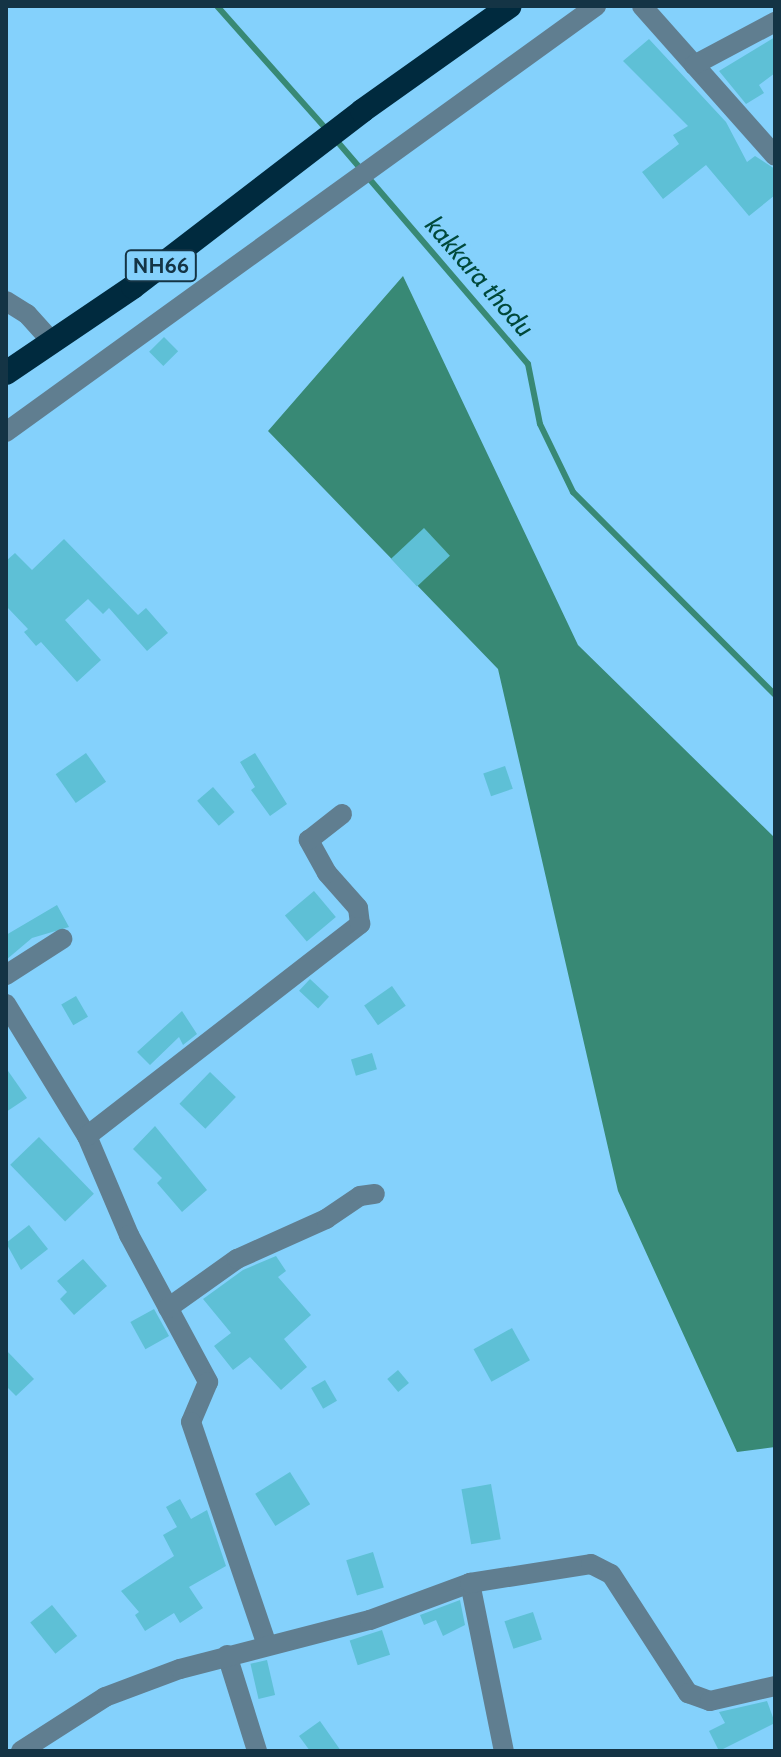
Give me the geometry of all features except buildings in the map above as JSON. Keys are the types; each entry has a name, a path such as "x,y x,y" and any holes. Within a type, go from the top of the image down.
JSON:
{"highway":[{"name":"NH66","path":"6,373 510,6"}],"street":[{"path":"6,432 596,6"},
{"path":"642,6 775,156"},
{"path":"694,65 775,22"},
{"path":"6,301 27,314 52,342"},
{"path":"87,1136 360,924 358,908 327,873 309,840 342,814"},
{"path":"6,975 62,939"},
{"path":"6,1004 87,1136 168,1308 208,1382 191,1422 267,1645"},
{"path":"168,1308 237,1259 326,1219 360,1196 375,1194"},
{"path":"21,1751 105,1697 227,1655 370,1620 470,1583 591,1564 603,1567 688,1693 710,1701 775,1686"},
{"path":"470,1583 504,1751"},
{"path":"227,1655 257,1751"}],"shaded area":[{"path":"403,276 578,645 775,838 775,1447 737,1452 618,1191 498,669 268,431"}],"waterway":[{"name":"kakkara thodu","path":"217,6 329,132"},
{"name":"kakkara thodu","path":"336,140 528,364 540,424 573,492 775,695"}]}
